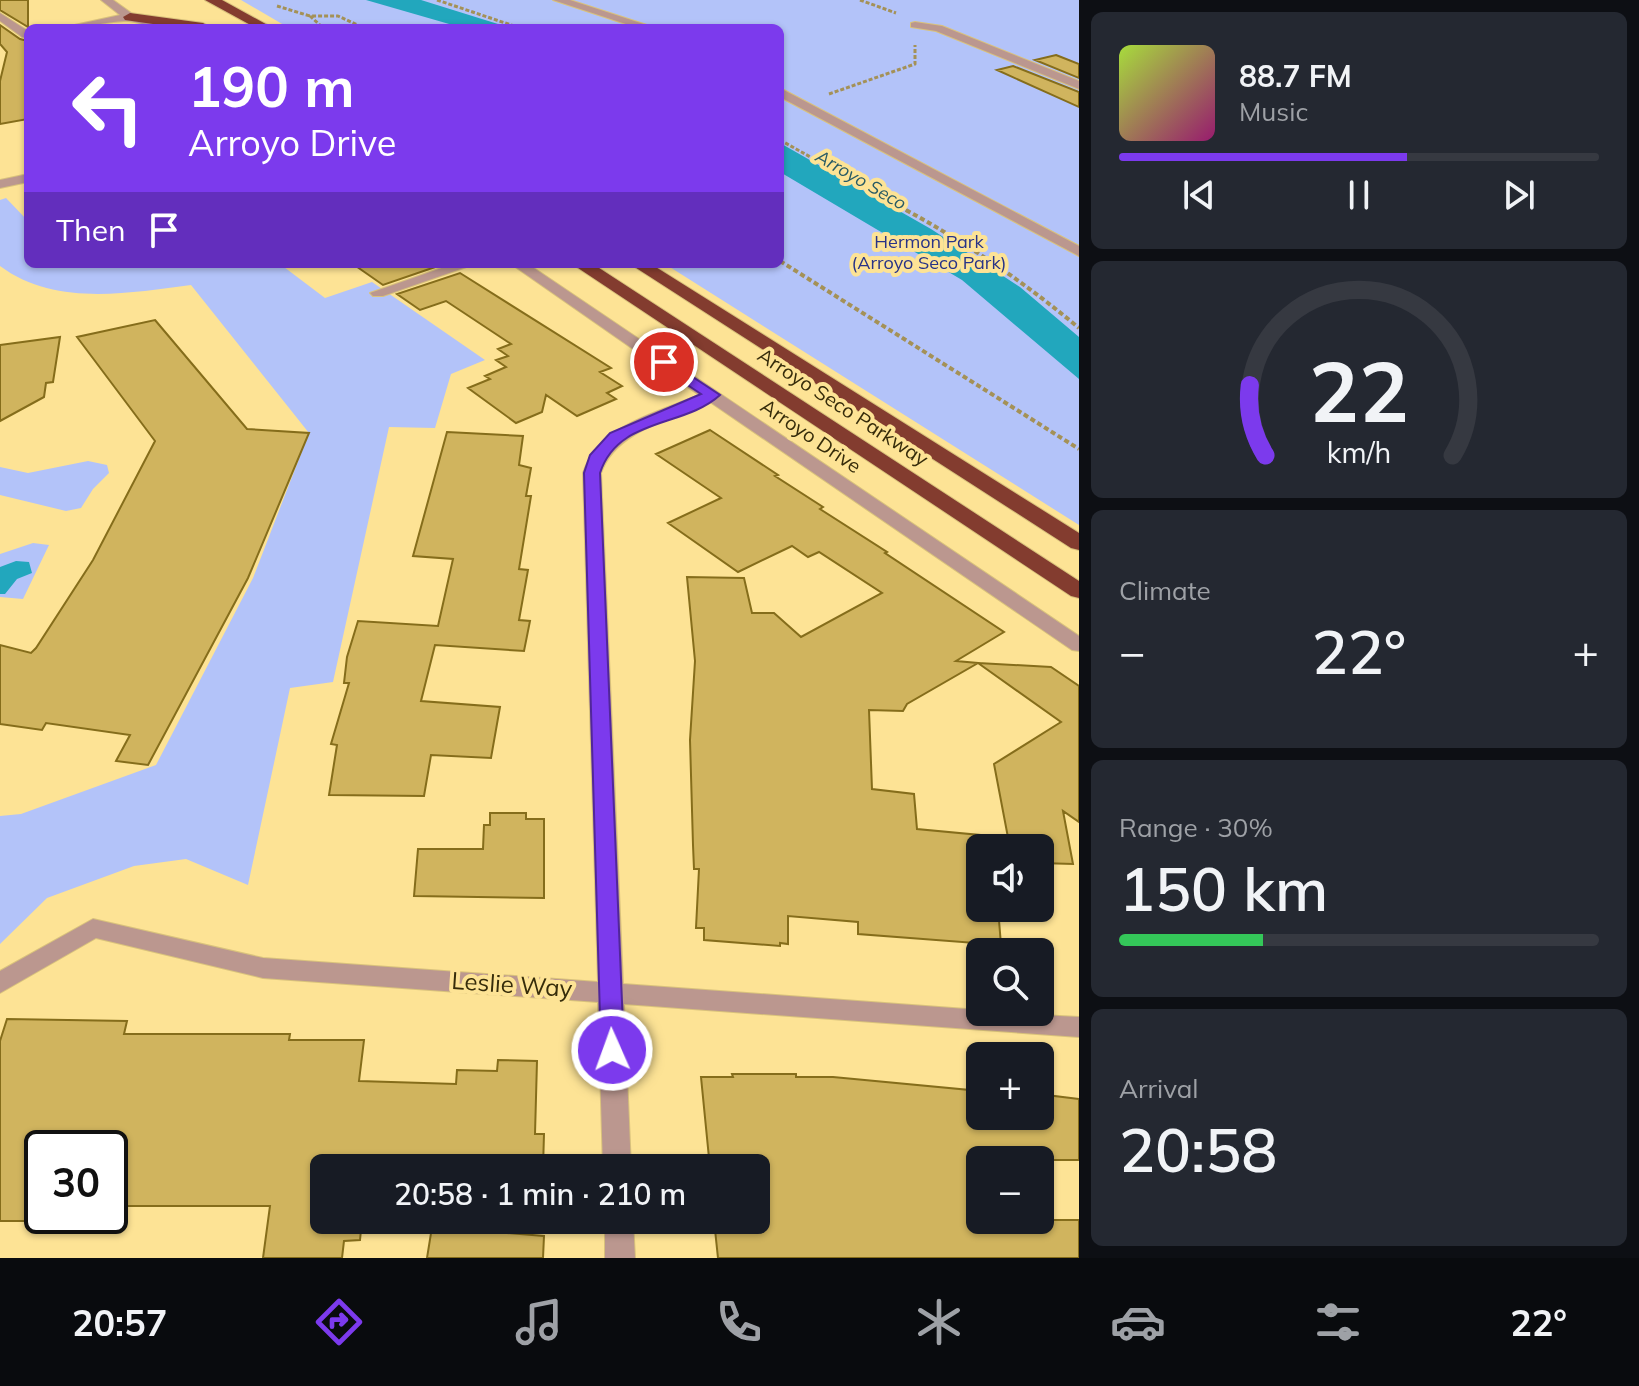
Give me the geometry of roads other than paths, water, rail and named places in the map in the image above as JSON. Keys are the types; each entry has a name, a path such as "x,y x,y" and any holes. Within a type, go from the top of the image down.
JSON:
{"highway":[{"path":"130,17 140,7 134,0"},
{"path":"212,0 258,24"},
{"path":"168,8 197,24"},
{"path":"130,17 177,24"},
{"name":"Arroyo Seco Parkway","path":"587,268 1079,591"},
{"name":"Arroyo Seco Parkway","path":"645,268 1077,541"}],"street":[{"path":"106,0 130,17 148,24"},
{"path":"558,0 637,24"},
{"path":"0,16 24,33"},
{"path":"90,24 130,17"},
{"path":"915,25 950,33 1079,85"},
{"path":"13,38 24,36"},
{"path":"784,94 1079,252"},
{"path":"0,184 24,179"},
{"path":"378,293 456,268"},
{"name":"Arroyo Drive","path":"524,268 1079,645"},
{"path":"616,1154 592,473 598,455 616,437 712,395"},
{"name":"Leslie Way","path":"0,983 93,928 263,968 1079,1027"},
{"path":"619,1234 620,1258"}],"water label":[{"name":"Arroyo Seco","path":"861,180"}],"park label":[{"name":"Hermon Park (Arroyo Seco Park)","path":"929,252"}]}
